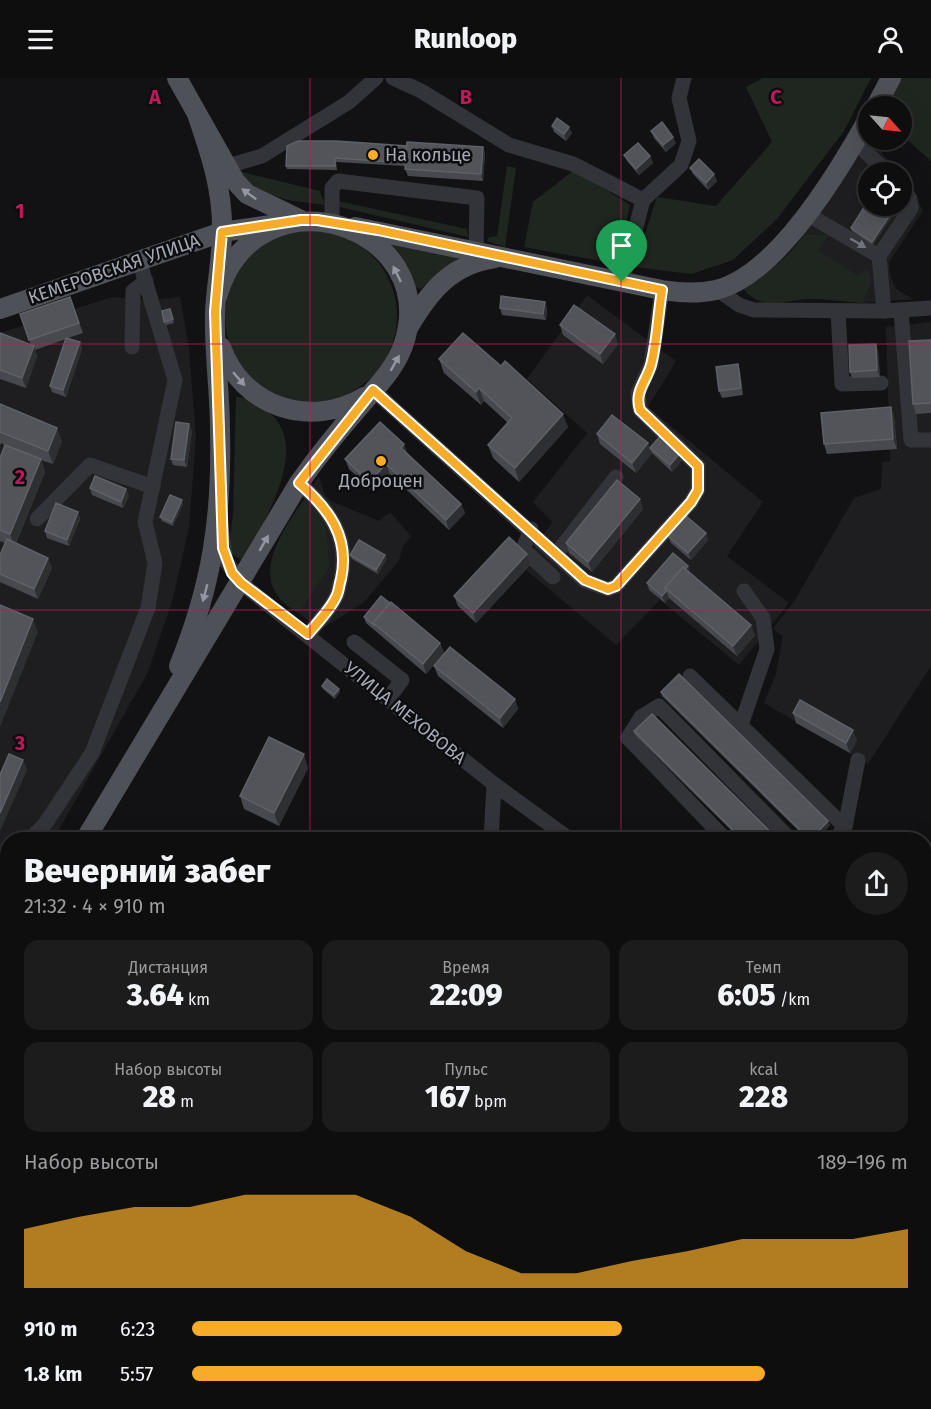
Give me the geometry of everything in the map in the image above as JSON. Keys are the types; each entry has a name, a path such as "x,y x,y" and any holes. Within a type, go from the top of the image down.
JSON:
{"main road":[{"path":"881,96 891,78"},
{"path":"178,79 224,167 247,194 301,220 378,230 662,290 697,293 718,290 736,281 771,257 807,214 858,137"},
{"path":"135,754 179,666 199,616 212,564 219,504 220,432 216,327 222,232 220,197 214,165 198,117"},
{"path":"217,297 228,269 246,246 270,229 301,220"},
{"name":"КЕМЕРОВСКАЯ УЛИЦА","path":"0,309 222,232 301,220"},
{"path":"339,224 371,240 394,268 407,302 407,330"},
{"path":"90,832 299,483 395,363 407,330 424,300 444,278 463,266 502,257"},
{"path":"216,327 222,350 233,372 243,384 269,403 300,412 316,412 348,405 373,390"}],"street":[{"path":"224,167 262,156 349,102 376,78"},
{"path":"393,78 421,91 509,145 573,164 644,200"},
{"path":"622,282 644,200 681,165 689,141 679,98 684,78"},
{"path":"855,142 876,162"},
{"path":"339,224 332,188 338,181 477,198 476,252"},
{"path":"807,214 879,256"},
{"path":"884,311 879,256 906,216"},
{"path":"37,832 45,824 92,753 148,608 155,563 145,522 174,380 139,260"},
{"path":"132,347 133,291 146,281"},
{"path":"373,390 531,529 585,580 608,589 616,586 691,502 698,490 698,466 640,410 637,402 638,393 651,365 662,290"},
{"path":"718,290 739,305 754,310 884,311 931,308"},
{"path":"901,310 911,440 931,440"},
{"path":"838,311 842,384 881,383"},
{"path":"37,519 90,465 153,487"},
{"path":"557,553 616,477"},
{"path":"299,483 332,517 342,538 343,568 336,597 308,634"},
{"path":"219,504 226,561 241,583"},
{"path":"531,529 523,549 553,577"},
{"name":"УЛИЦА МЕХОВОВА","path":"241,583 494,784 560,832"},
{"path":"741,725 767,649 763,618 744,591"},
{"path":"354,642 402,680 388,699"},
{"path":"690,676 845,827"},
{"path":"718,832 628,738 641,717 659,706 783,832"},
{"path":"841,832 845,827 858,760"},
{"path":"491,832 494,784"}],"shaded area":[{"path":"763,78 871,78 862,96 858,96 858,104 844,131 777,219 733,260 691,274 634,267 657,197 716,206 772,142 746,87"},
{"path":"900,78 931,78 931,161 912,144 912,96 890,96"},
{"path":"859,150 880,150 890,162 858,162 858,216 912,216 912,188 923,211 889,262 890,275 896,289 913,299 863,303 872,280 868,270 858,275 817,251 829,235 803,235"},
{"path":"507,166 516,168 505,247 487,241 489,237 497,236"},
{"path":"574,170 630,205 617,264 524,247 533,202"},
{"path":"238,171 320,191 325,205 288,200 257,191"},
{"path":"338,201 467,229 468,237 340,207"},
{"path":"311,230 344,236 359,244 372,255 383,268 391,283 397,316 391,349 383,364 372,377 359,388 344,396 311,402 278,396 263,388 250,377 239,364 231,349 225,316 231,283 239,268 250,255 263,244 278,236"},
{"path":"803,235 829,235 818,251 858,275 868,269 872,280 863,303 811,299 775,303 757,300 749,295 742,287 776,265"},
{"path":"397,243 460,257 420,289 414,285 392,249 391,245"},
{"path":"587,295 676,361 648,407 763,502 727,556 789,603 739,665 660,600 616,645 520,565 553,522 533,502 587,433 527,379"},
{"path":"112,297 153,300 180,297 189,348 196,438 189,528 172,602 147,674 58,832 0,832 0,333"},
{"path":"931,322 931,666 868,764 764,703 776,674 783,636 773,629 795,600 854,498 881,489 882,462 890,461 886,327"},
{"path":"236,397 250,400 269,412 281,427 286,444 281,482 248,555 242,560 233,555 229,544 233,514"},
{"path":"319,476 325,495 331,501 379,521 390,512 411,536 402,548 399,561 363,603 320,630 299,613 330,567 319,514 304,499"},
{"path":"304,499 319,514 325,524 330,567 299,613 283,602 273,589 270,574 277,544"}],"building":[{"path":"557,118 569,127 564,134 552,126"},
{"path":"662,122 673,137 663,145 651,131"},
{"path":"298,141 407,146 406,163 335,158 335,166 286,166 287,146"},
{"path":"407,142 483,147 481,174 405,169"},
{"path":"638,143 650,156 636,169 624,155"},
{"path":"699,159 714,174 706,183 690,168"},
{"path":"859,216 889,216 872,242 851,228"},
{"path":"501,296 545,302 543,314 500,308"},
{"path":"70,297 79,323 29,340 20,314"},
{"path":"574,305 615,334 600,354 560,325"},
{"path":"170,309 173,319 164,322 162,311"},
{"path":"0,333 34,346 22,378 0,370"},
{"path":"463,333 501,366 505,361 563,414 515,468 488,445 512,418 479,388 476,392 439,359"},
{"path":"66,338 80,342 63,390 50,386"},
{"path":"931,340 931,403 913,404 909,341"},
{"path":"876,344 877,370 850,372 849,345"},
{"path":"738,364 741,388 719,391 716,367"},
{"path":"0,404 57,428 48,451 0,432"},
{"path":"891,407 893,439 824,444 821,413"},
{"path":"612,415 648,443 632,463 597,434"},
{"path":"176,422 189,424 184,460 171,459"},
{"path":"380,422 404,444 401,448 461,504 446,520 386,464 369,482 345,459"},
{"path":"661,435 680,453 670,465 650,448"},
{"path":"5,445 41,459 10,534 0,530 0,458"},
{"path":"95,476 126,489 121,502 90,488"},
{"path":"617,480 640,499 588,562 566,543"},
{"path":"170,495 182,500 172,522 160,517"},
{"path":"56,503 78,512 67,540 45,531"},
{"path":"686,516 706,533 688,553 668,536"},
{"path":"509,537 527,554 473,613 454,596"},
{"path":"7,539 48,558 34,589 0,574 0,555"},
{"path":"359,540 385,555 376,570 350,555"},
{"path":"673,553 688,566 685,569 683,567 665,588 666,591 662,596 647,583"},
{"path":"683,567 751,625 733,646 665,588"},
{"path":"381,596 390,603 373,623 375,626 364,617"},
{"path":"391,602 440,643 423,664 373,623"},
{"path":"0,605 33,619 0,702"},
{"path":"450,647 515,699 500,718 434,666"},
{"path":"679,674 828,821 818,832 802,832 661,692"},
{"path":"327,679 339,689 334,695 322,686"},
{"path":"800,700 853,730 846,743 793,713"},
{"path":"652,714 771,832 735,832 634,731"},
{"path":"269,737 304,754 274,813 240,796"},
{"path":"9,754 23,760 0,813 0,775"}],"place":[{"name":"На кольце","path":"373,155"},
{"name":"Доброцен","path":"381,461"}],"route":[{"path":"301,220 317,220 378,230 622,282 662,290 651,365 638,393 637,402 640,410 698,466 700,477 698,490 691,502 616,586 608,589 585,580 373,390 316,458 299,483 332,517 342,538 343,568 336,597 308,634 241,583 232,573 223,548 219,504 220,432 215,312 222,232 301,220"}]}
